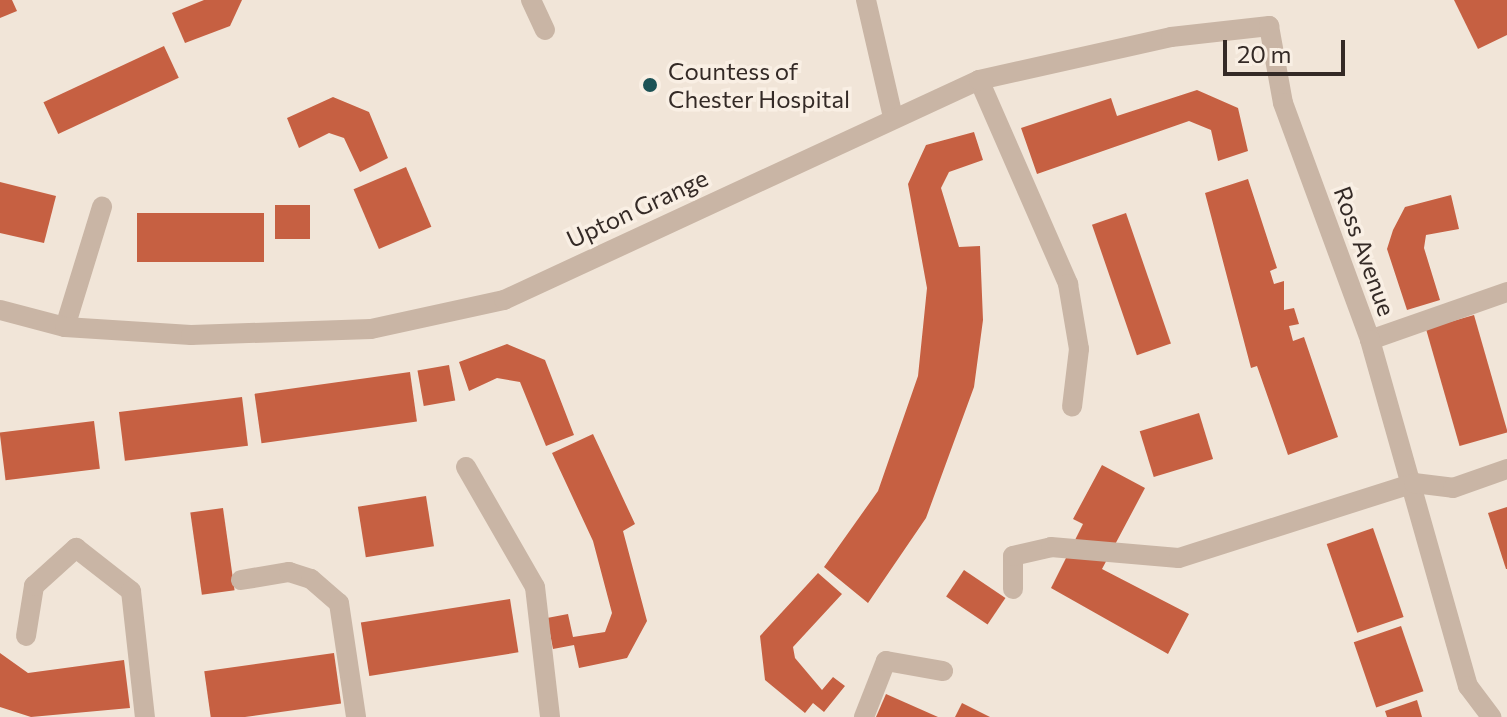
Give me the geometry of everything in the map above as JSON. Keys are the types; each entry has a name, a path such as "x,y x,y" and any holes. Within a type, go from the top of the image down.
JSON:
{"street":[{"path":"531,0 545,30"},
{"path":"866,0 893,117"},
{"name":"Upton Grange","path":"0,310 65,327 191,335 371,329 504,300 893,117 979,80 1171,37 1269,26 1273,35"},
{"name":"Ross Avenue","path":"1273,35 1283,103 1370,340 1414,483 1468,686 1491,717"},
{"path":"979,80 1068,284 1079,349 1072,407"},
{"path":"65,327 102,207"},
{"path":"1370,340 1507,292"},
{"path":"466,467 535,587 550,717"},
{"path":"1013,589 1013,556 1051,547 1179,558 1414,483 1453,488 1507,469"},
{"path":"26,636 34,586 76,548 131,591 145,717"},
{"path":"241,580 289,572 311,579 339,603 356,717"},
{"path":"864,717 886,661 943,671"}],"building":[{"path":"0,0 12,0 17,11 0,18"},
{"path":"204,0 242,0 230,26 185,43 172,13"},
{"path":"1454,0 1507,0 1507,35 1478,49"},
{"path":"164,46 179,78 58,134 43,102"},
{"path":"1197,90 1238,108 1248,151 1218,161 1211,130 1189,121 1037,174 1021,128 1111,98 1117,116"},
{"path":"333,97 369,112 388,158 360,172 344,138 329,133 299,148 287,118"},
{"path":"974,132 983,160 949,172 941,188 959,247 980,246 983,320 974,387 926,518 868,603 824,567 878,491 918,376 927,288 908,184 926,145"},
{"path":"406,167 431,227 379,249 354,189"},
{"path":"1248,179 1277,268 1270,271 1274,284 1284,281 1284,310 1294,308 1299,324 1289,326 1293,341 1304,337 1338,437 1288,455 1257,366 1251,368 1205,193"},
{"path":"0,182 56,196 44,243 0,233"},
{"path":"1451,195 1459,229 1426,235 1424,248 1440,300 1407,310 1387,249 1393,230 1405,207"},
{"path":"275,205 310,205 310,239 275,239"},
{"path":"137,213 264,213 264,262 137,262"},
{"path":"1126,213 1171,343 1137,355 1092,225"},
{"path":"1474,315 1507,432 1460,446 1426,329"},
{"path":"507,344 545,360 574,435 546,446 520,382 497,378 469,391 459,362"},
{"path":"449,365 455,400 424,406 417,371"},
{"path":"410,372 417,422 261,443 255,394"},
{"path":"242,397 248,446 125,461 119,412"},
{"path":"1199,413 1213,459 1154,477 1140,431"},
{"path":"94,421 100,469 6,480 0,433"},
{"path":"593,434 635,524 623,531 647,621 627,658 579,668 574,645 553,649 547,618 568,614 573,637 605,632 612,613 593,541 552,453"},
{"path":"1102,465 1145,488 1102,569 1189,614 1168,654 1051,588 1083,524 1073,519"},
{"path":"426,496 434,546 366,557 358,507"},
{"path":"1507,507 1507,569 1506,569 1488,513"},
{"path":"223,508 235,590 202,595 190,513"},
{"path":"1373,528 1404,617 1357,633 1327,544"},
{"path":"964,570 1005,598 988,624 946,597"},
{"path":"818,573 842,594 793,647 795,658 822,690 833,677 845,686 824,712 813,703 805,713 765,680 760,636"},
{"path":"510,599 518,652 369,676 361,623"},
{"path":"1401,626 1423,691 1376,708 1354,642"},
{"path":"0,653 28,673 124,660 130,708 31,717 0,707"},
{"path":"334,653 341,704 245,717 211,717 204,671"},
{"path":"886,694 938,717 876,717"},
{"path":"1417,700 1422,717 1387,717 1385,711"},
{"path":"962,703 990,717 955,717"}],"place":[{"name":"Countess of Chester Hospital","path":"650,85"}]}
